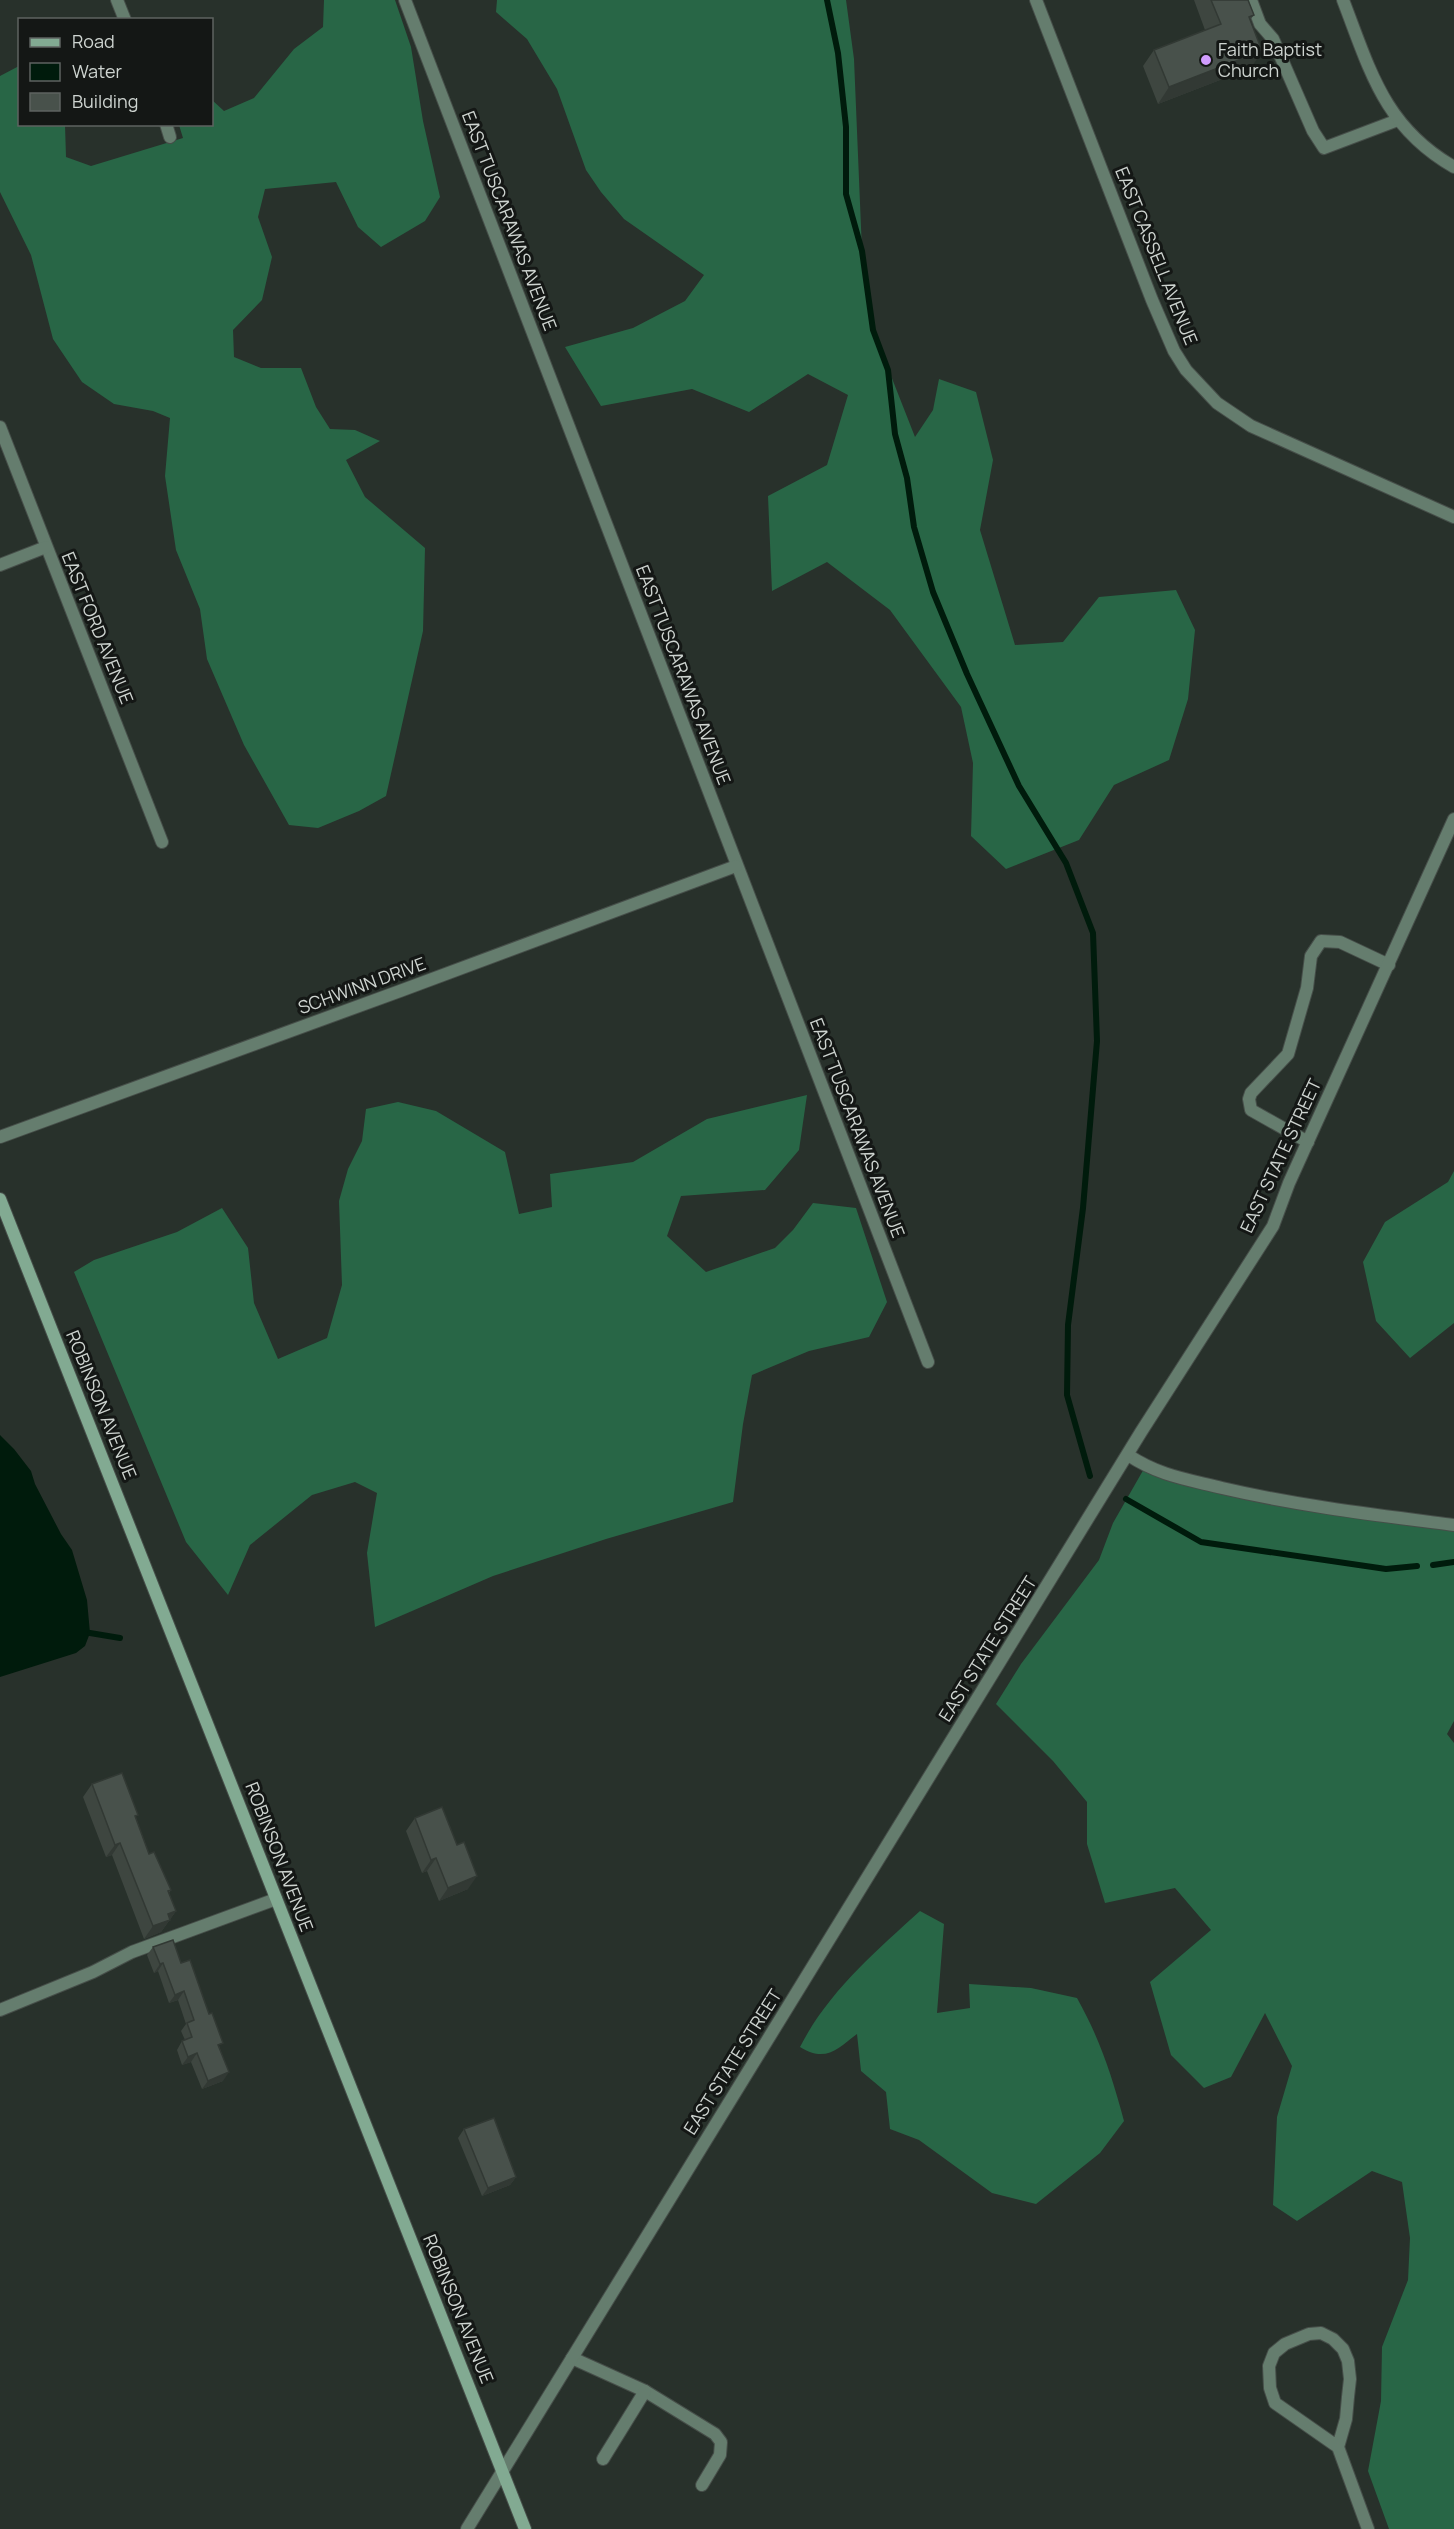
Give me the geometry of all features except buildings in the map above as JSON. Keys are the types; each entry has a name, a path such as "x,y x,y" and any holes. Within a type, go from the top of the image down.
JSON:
{"main road":[{"name":"ROBINSON AVENUE","path":"0,1199 525,2529"}],"street":[{"path":"117,0 124,18"},
{"name":"EAST TUSCARAWAS AVENUE","path":"405,0 928,1362"},
{"name":"EAST CASSELL AVENUE","path":"1036,0 1152,300 1174,351 1186,370 1217,403 1251,426 1454,517"},
{"path":"1251,0 1260,24 1273,39 1313,131 1324,148 1398,120"},
{"path":"1343,0 1369,68 1387,105 1398,120 1432,154 1454,167"},
{"name":"EAST FORD AVENUE","path":"0,427 162,842"},
{"path":"0,565 46,547"},
{"name":"EAST STATE STREET","path":"467,2529 1128,1455 1273,1226 1289,1183 1454,819"},
{"name":"SCHWINN DRIVE","path":"0,1137 389,996 736,866"},
{"path":"1308,1142 1251,1110 1249,1099 1251,1093 1288,1054 1306,988 1311,956 1322,941 1340,942 1389,965"},
{"path":"1128,1455 1156,1472 1268,1499 1454,1525"},
{"path":"0,2010 93,1972 132,1952 276,1899"},
{"path":"1338,2447 1346,2419 1350,2379 1348,2361 1343,2349 1333,2339 1320,2334 1309,2334 1285,2344 1274,2353 1269,2366 1270,2388 1275,2403 1338,2447 1368,2529"},
{"path":"572,2358 645,2391 715,2434 721,2442 720,2455 702,2485"},
{"path":"603,2459 645,2391"}],"green space":[{"path":"324,0 395,0 411,47 423,121 440,197 425,221 381,247 358,227 336,182 265,189 258,217 272,257 262,300 233,330 234,357 261,368 301,368 316,407 330,429 355,430 380,441 346,460 365,497 425,548 423,631 386,796 359,811 318,828 289,825 244,745 207,659 200,609 176,550 165,476 170,418 153,411 114,404 82,382 53,339 31,255 0,192 0,76 18,67 18,126 65,126 66,157 91,166 183,138 179,126 213,126 213,101 224,111 254,98 294,49 323,27"},
{"path":"497,0 846,0 854,59 862,251 873,330 915,437 933,410 939,379 976,392 993,460 980,530 1015,645 1063,642 1099,597 1176,590 1195,630 1188,699 1169,760 1114,785 1079,840 1006,869 971,836 973,763 961,707 890,610 827,562 772,591 768,496 827,465 848,395 808,374 749,412 692,389 601,406 565,347 633,328 685,301 704,275 624,219 601,192 586,170 557,89 527,39 496,12"},
{"path":"807,1095 799,1150 765,1190 681,1196 667,1236 706,1272 775,1248 793,1230 813,1203 856,1208 887,1302 869,1337 809,1351 752,1375 733,1502 606,1539 493,1576 375,1627 367,1553 377,1493 355,1482 312,1495 250,1545 228,1595 186,1542 74,1272 94,1260 177,1232 222,1208 248,1248 254,1303 278,1359 327,1338 342,1285 339,1201 348,1169 362,1141 366,1109 398,1102 436,1111 505,1152 519,1214 552,1207 550,1174 633,1162 707,1119"},
{"path":"1454,1171 1454,1323 1410,1358 1376,1321 1363,1262 1385,1222 1448,1182"},
{"path":"1145,1467 1156,1472 1454,1525 1454,1721 1447,1734 1454,1743 1454,2529 1389,2529 1368,2471 1381,2401 1382,2347 1408,2280 1410,2238 1402,2182 1372,2171 1297,2221 1273,2205 1277,2117 1292,2066 1265,2013 1231,2077 1204,2088 1171,2055 1150,1982 1211,1930 1175,1888 1105,1903 1087,1844 1087,1802 1053,1761 996,1704 1021,1664 1099,1560 1113,1523"},
{"path":"920,1911 944,1924 937,2013 970,2008 969,1984 1031,1988 1077,1998 1099,2043 1124,2121 1100,2153 1036,2204 992,2193 919,2140 890,2129 886,2092 861,2071 857,2034 837,2049 824,2054 809,2052 800,2047 811,2027 838,1991"}],"water":[{"path":"0,1435 31,1471 35,1484 72,1550 87,1600 90,1633 85,1646 76,1653 0,1677"}],"waterway":[{"path":"827,0 838,53 846,127 846,194 862,251 873,330 888,370 895,434 907,478 914,527 933,592 967,674 1019,786 1066,863 1093,933 1097,1041 1083,1208 1068,1325 1067,1395 1090,1476"},
{"path":"1126,1499 1201,1542 1386,1569 1417,1566"},
{"path":"1433,1565 1454,1562"},
{"path":"90,1633 120,1638"}],"place":[{"name":"Faith Baptist Church","path":"1206,60"}]}
